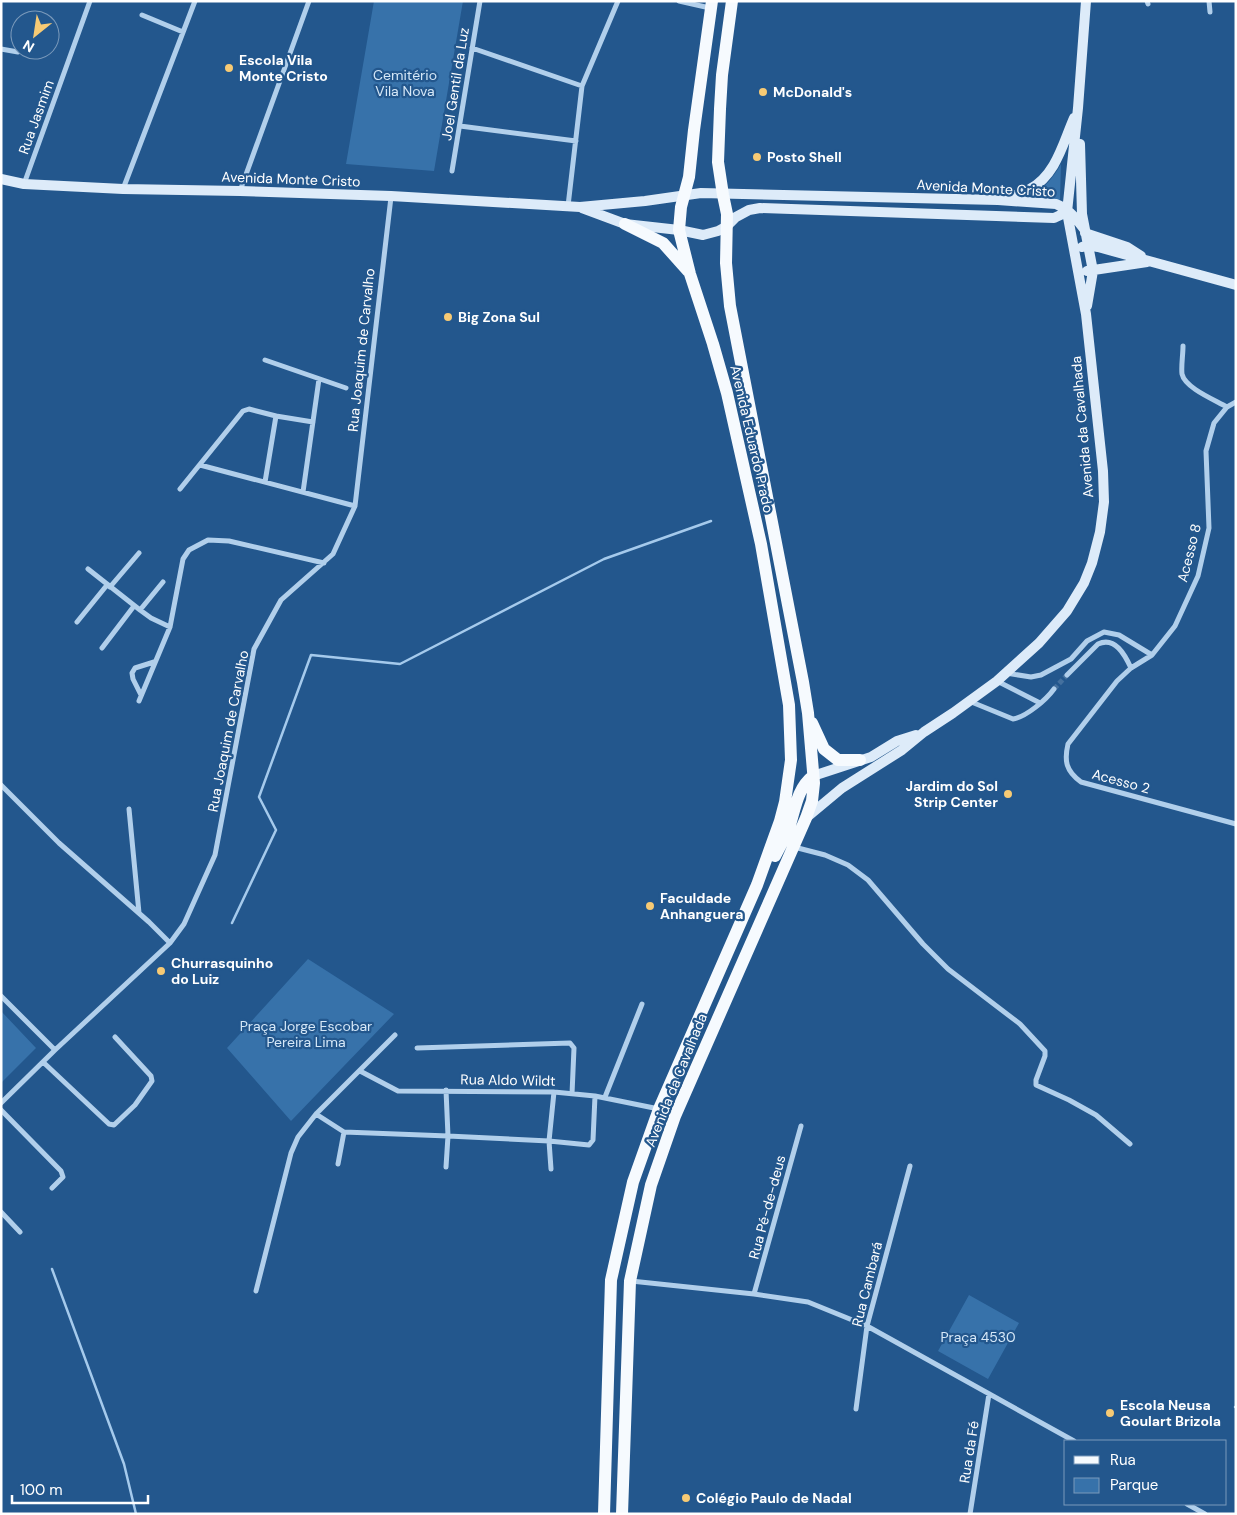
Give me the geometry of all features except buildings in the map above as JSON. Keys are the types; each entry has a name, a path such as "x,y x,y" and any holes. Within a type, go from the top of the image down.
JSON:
{"main road":[{"name":"Avenida Eduardo Prado","path":"732,1 723,68 718,162 727,214 726,263 730,306 799,653 808,713 814,783 812,801 806,818"},
{"name":"Avenida da Cavalhada","path":"1078,1 1083,24"},
{"name":"Avenida da Cavalhada","path":"622,1514 630,1281 651,1186 675,1116 806,818 842,788 902,750 924,732 997,681 1038,643 1067,610 1084,583 1092,563 1100,532 1104,502 1103,471 1086,314 1068,212 1086,1"},
{"name":"Avenida Eduardo Prado","path":"711,5 689,177 679,218 679,230 690,274 727,393 761,544 789,705 791,760 786,802 757,885"},
{"name":"Avenida da Cavalhada","path":"1078,108 1082,214 1093,271 1086,314"},
{"path":"998,200 1029,190 1043,181 1055,164 1078,108"},
{"path":"1080,156 1076,170 1074,196 1068,212 1078,221 1084,231 1128,247 1150,262"},
{"name":"Avenida Monte Cristo","path":"1,179 24,184 123,189 391,196 580,207 684,197 701,193 745,193 998,200 1056,204 1068,212 1054,218 760,208 748,210 718,232 703,235 679,230 625,224 580,207"},
{"path":"625,224 663,244 690,274"},
{"path":"1076,253 1082,247 1088,245 1236,285"},
{"path":"1079,270 1093,271 1150,262"},
{"path":"808,713 824,749 838,760 860,760"},
{"name":"Avenida da Cavalhada","path":"813,776 871,757 897,741 924,732"},
{"path":"757,885 770,865 788,830 801,790 807,780 813,776"},
{"name":"Avenida da Cavalhada","path":"604,1514 611,1280 633,1182 659,1109 757,885"},
{"path":"740,966 734,964 732,958 747,907"},
{"path":"702,1052 716,1006 715,995 711,990"}],"street":[{"name":"Rua Jasmim","path":"24,184 90,1"},
{"path":"123,189 194,1"},
{"path":"240,191 309,1"},
{"name":"Joel Gentil da Luz","path":"452,170 480,1"},
{"path":"568,206 582,86 618,1"},
{"path":"679,1 711,5"},
{"path":"1209,1 1210,12"},
{"path":"142,15 183,32"},
{"path":"472,48 582,86"},
{"path":"460,126 576,142"},
{"name":"Rua Joaquim de Carvalho","path":"1,1103 170,943 184,924 215,855 254,649 281,600 333,554 355,506 391,196"},
{"path":"1183,346 1182,374 1185,381 1191,387 1227,406 1236,402"},
{"path":"265,360 346,388"},
{"path":"303,492 319,379"},
{"name":"Acesso 8","path":"1131,668 1152,655 1175,626 1198,576 1209,528 1206,452 1214,423 1227,406"},
{"path":"180,489 243,411 249,409 313,422"},
{"path":"265,482 276,416"},
{"path":"200,465 355,506"},
{"path":"138,701 170,626 183,559 189,550 208,540 229,541 324,563"},
{"path":"77,622 139,553"},
{"path":"88,569 151,618 170,626"},
{"path":"140,610 163,582"},
{"path":"102,648 134,606"},
{"path":"1005,673 1031,677 1040,675 1071,659 1087,641 1104,632 1119,635 1152,655"},
{"path":"1067,675 1103,641 1110,642 1119,647 1131,668"},
{"path":"141,695 132,673 135,668 154,662"},
{"name":"Acesso 2","path":"1131,668 1117,681 1068,744 1067,765 1072,776 1080,782 1236,824"},
{"path":"997,681 1040,703"},
{"path":"969,701 1013,719 1025,715 1054,689"},
{"path":"1,785 59,843 170,943"},
{"path":"129,809 139,914"},
{"path":"794,847 825,855 848,865 868,880 923,944 948,969 1020,1024 1045,1050 1036,1085 1069,1100 1096,1116 1130,1144"},
{"path":"1,996 55,1050"},
{"path":"605,1097 642,1004"},
{"path":"256,1291 292,1153 298,1137 316,1114 395,1035"},
{"path":"44,1062 109,1124 114,1125 135,1104 152,1081 151,1076 115,1037"},
{"path":"417,1048 570,1043 574,1048 572,1094"},
{"name":"Rua Aldo Wildt","path":"360,1072 396,1090 554,1092 605,1097 659,1109"},
{"path":"446,1090 448,1136 446,1167"},
{"path":"551,1169 549,1141 554,1092"},
{"path":"316,1114 344,1132 549,1141 587,1145 591,1144 593,1140 595,1096"},
{"path":"1,1110 61,1171 63,1176 52,1188"},
{"name":"Rua Pé-de-deus","path":"754,1294 801,1126"},
{"path":"338,1164 344,1132"},
{"name":"Rua Cambará","path":"856,1409 867,1326 910,1166"},
{"path":"1,1212 20,1232"},
{"path":"630,1281 754,1294 808,1302 867,1326 1072,1440"},
{"name":"Rua da Fé","path":"970,1514 989,1394"},
{"path":"1189,1505 1205,1514"}],"green space":[{"name":"Cemitério Vila Nova","path":"374,1 463,1 434,171 346,164"},
{"path":"1061,164 1060,200 1028,199 1047,184"},
{"name":"Praça Jorge Escobar Pereira Lima","path":"308,959 394,1014 291,1121 227,1048"},
{"path":"1,1011 36,1048 1,1083"},
{"name":"Praça 4530","path":"969,1295 1019,1323 988,1379 938,1351"}],"waterway":[{"path":"232,923 276,830 259,797 311,655 400,664 604,559 711,521"},
{"path":"52,1269 124,1464 136,1514"}],"tunnel":[{"path":"1054,689 1067,675"}],"place":[{"name":"Escola Vila Monte Cristo","path":"229,68"},
{"name":"McDonald's","path":"763,92"},
{"name":"Posto Shell","path":"757,157"},
{"name":"Big Zona Sul","path":"448,317"},
{"name":"Jardim do Sol Strip Center","path":"1008,794"},
{"name":"Faculdade Anhanguera","path":"650,906"},
{"name":"Churrasquinho do Luiz","path":"161,971"},
{"name":"Escola Neusa Goulart Brizola","path":"1110,1413"},
{"name":"Colégio Paulo de Nadal","path":"686,1498"}]}
